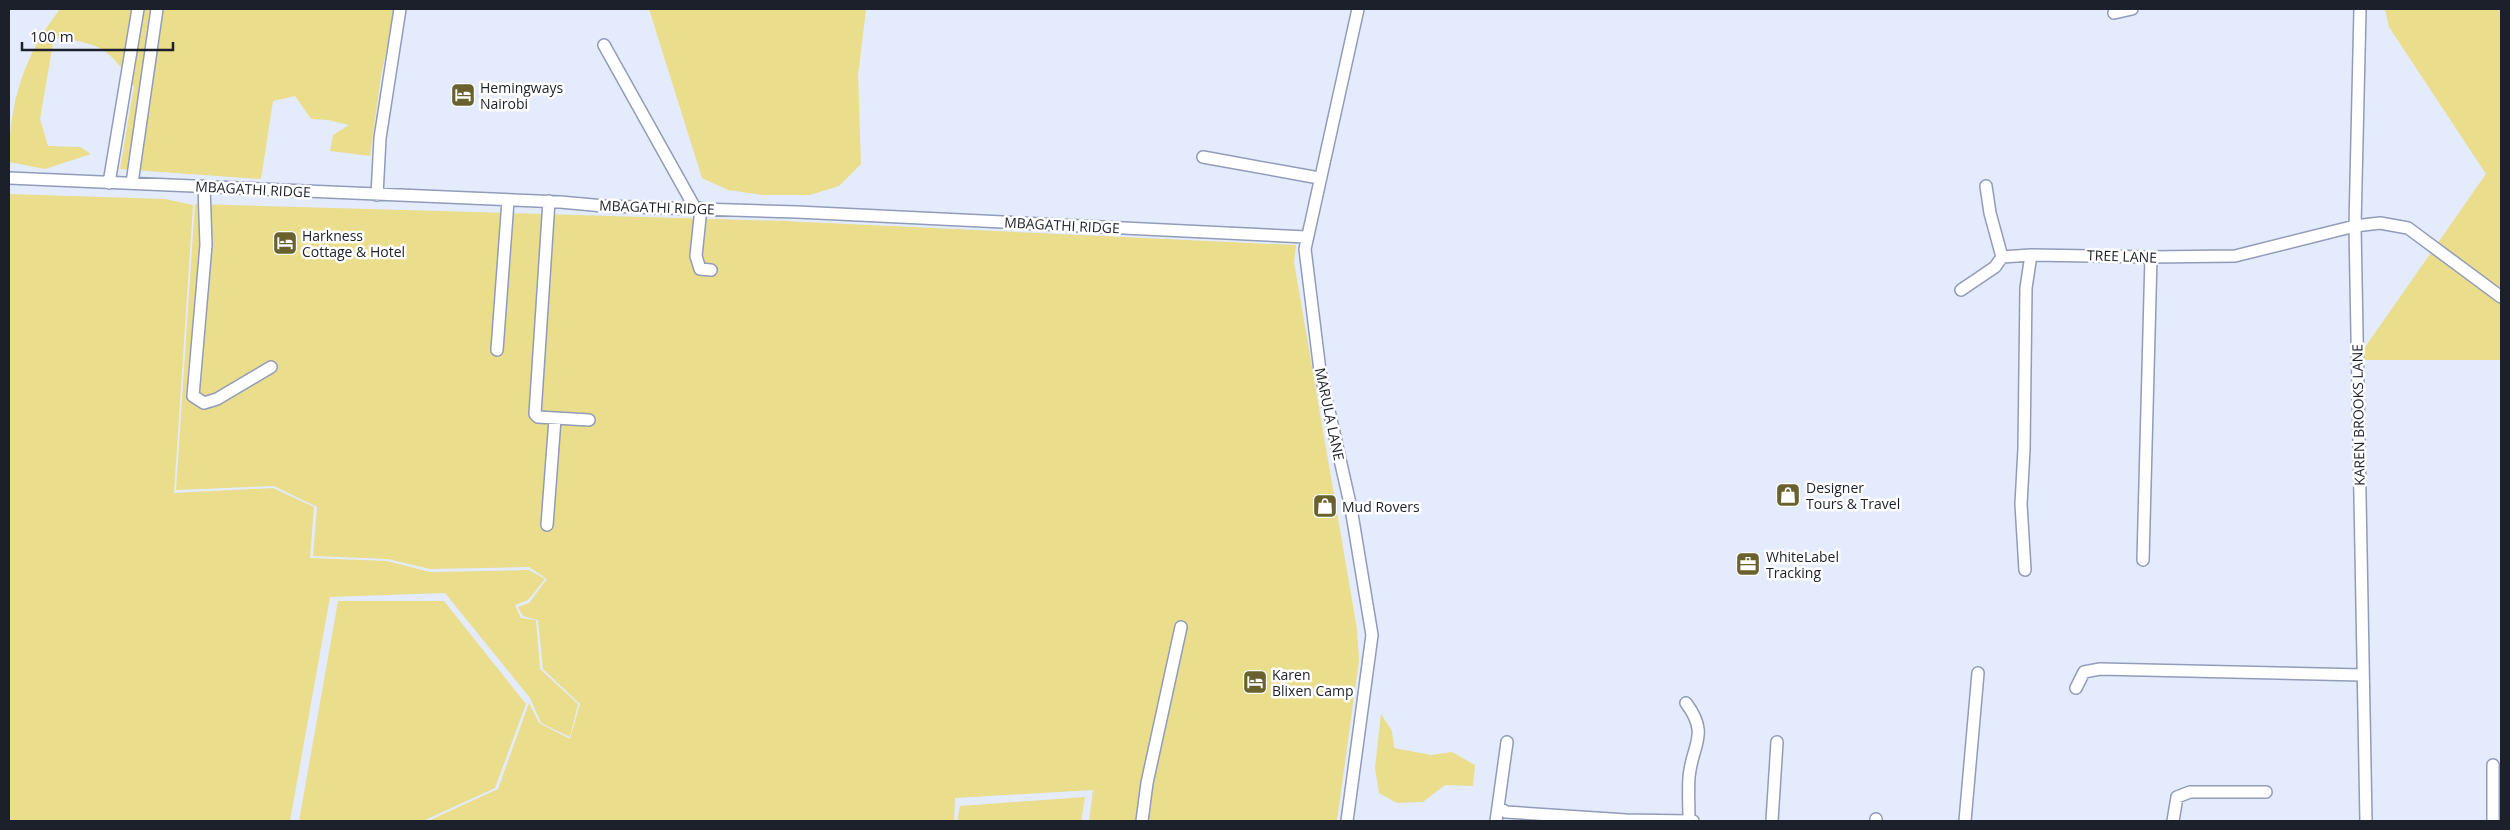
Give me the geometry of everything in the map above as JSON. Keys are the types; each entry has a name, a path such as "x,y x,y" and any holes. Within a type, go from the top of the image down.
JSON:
{"street":[{"path":"109,183 138,9"},
{"path":"132,183 157,9"},
{"path":"376,195 380,138 400,9"},
{"name":"MARULA LANE","path":"1347,821 1372,635 1351,508 1320,371 1305,249 1319,178 1358,9"},
{"path":"2114,13 2132,9"},
{"name":"KAREN BROOKS LANE","path":"2360,9 2355,226 2366,821"},
{"path":"604,45 698,208 696,256 700,269 711,270"},
{"path":"1203,157 1319,178"},
{"name":"MBAGATHI RIDGE","path":"9,178 549,201 604,206 698,208 1306,237"},
{"path":"204,186 206,246 193,396 204,403 217,399 271,367"},
{"path":"1962,290 1990,271 2002,257 1990,214 1986,186"},
{"path":"497,350 508,200"},
{"path":"549,201 535,414 538,418 589,420"},
{"name":"TREE LANE","path":"2002,257 2031,255 2235,256 2355,226 2380,224 2408,228 2501,297"},
{"path":"2025,570 2021,504 2024,449 2026,288 2031,255"},
{"path":"2143,560 2152,257"},
{"path":"547,525 555,419"},
{"path":"1142,821 1147,784 1181,627"},
{"path":"2076,688 2084,672 2100,669 2362,675"},
{"path":"1965,821 1978,673"},
{"path":"1686,703 1697,718 1699,738 1689,778 1689,821"},
{"path":"1496,821 1507,742"},
{"path":"1772,821 1776,742"},
{"path":"2493,765 2493,821"},
{"path":"2173,821 2177,797 2190,792 2266,792"},
{"path":"1498,807 1506,812 1626,820 1693,821"}],"shaded area":[{"path":"60,9 395,9 381,76 370,156 330,151 333,135 349,125 328,120 311,119 295,96 273,101 261,179 120,169 134,86 117,62 102,49 82,42 54,37 40,119 48,146 80,147 91,154 45,169 9,162 12,120 21,81 37,44 47,26"},
{"path":"649,9 866,9 858,75 861,164 839,186 810,195 763,195 728,190 702,178"},
{"path":"2385,9 2501,9 2501,360 2356,360 2486,174 2389,27"},
{"path":"9,194 165,199 193,205 174,493 273,488 314,507 310,558 387,561 430,572 529,570 545,579 528,600 515,605 521,618 536,620 540,669 578,704 570,737 541,723 530,698 445,593 330,597 290,821 9,821"},
{"path":"195,204 784,221 1296,245 1294,262 1357,629 1359,660 1337,821 1089,821 1093,790 955,798 954,821 428,821 498,789 529,703 539,723 570,739 580,704 543,669 538,620 523,616 518,607 529,603 547,579 529,567 430,569 388,559 313,556 317,507 274,486 176,490"},
{"path":"338,601 444,601 526,704 495,788 423,821 299,821"},
{"path":"1381,714 1392,731 1394,748 1431,755 1452,752 1475,765 1473,786 1445,785 1423,802 1397,803 1379,793 1375,768"},
{"path":"1085,797 1081,821 957,821 960,806"}],"place":[{"name":"Hemingways Nairobi","path":"463,95"},
{"name":"Harkness Cottage & Hotel","path":"285,243"},
{"name":"Designer Tours & Travel","path":"1788,495"},
{"name":"Mud Rovers","path":"1325,506"},
{"name":"WhiteLabel Tracking","path":"1748,564"},
{"name":"Karen Blixen Camp","path":"1255,682"}]}
